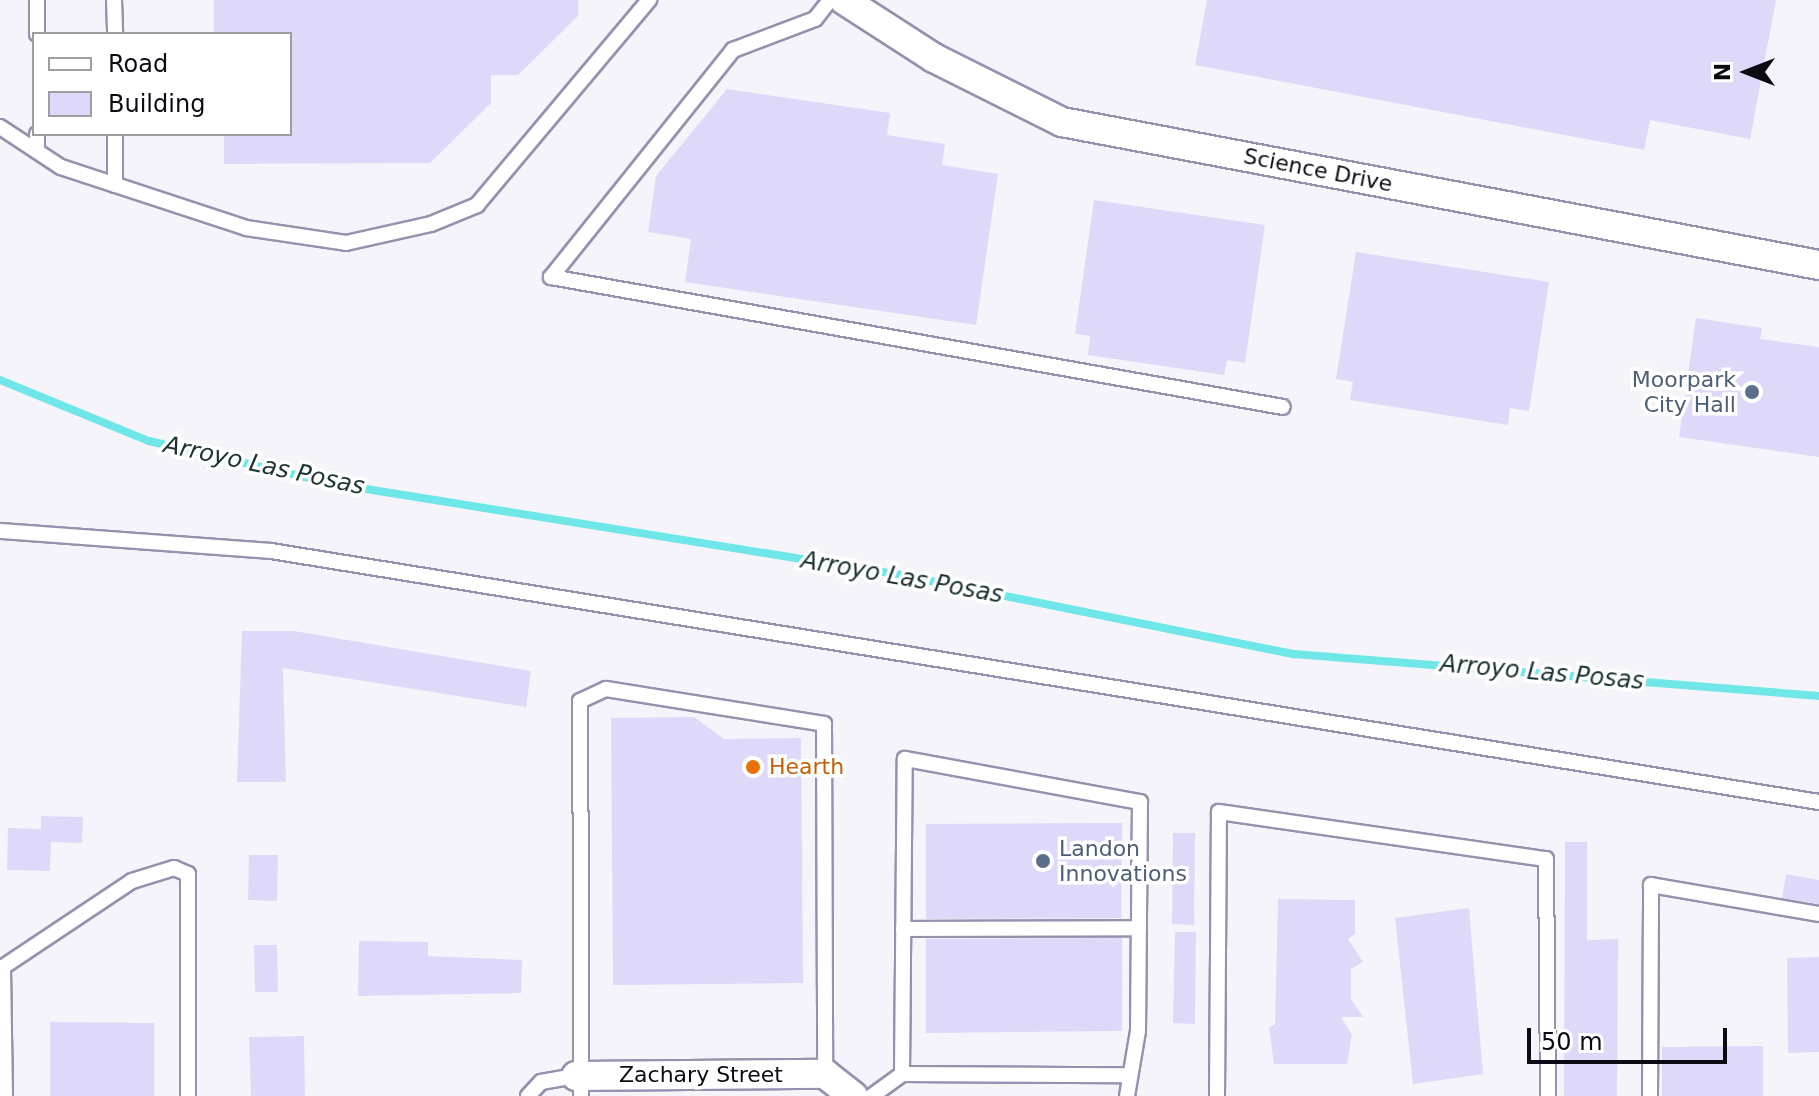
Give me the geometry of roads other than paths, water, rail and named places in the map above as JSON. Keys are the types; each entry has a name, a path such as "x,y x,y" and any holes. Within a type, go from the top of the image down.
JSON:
{"street":[{"name":"Science Drive","path":"844,0 934,58 1062,122 1819,265"},
{"name":"Zachary Street","path":"579,1083 825,1074"},
{"path":"825,1074 853,1096"}],"lane":[{"path":"37,0 37,32"},
{"path":"114,0 115,32"},
{"path":"0,127 61,167 246,228 346,243 431,224 477,205 649,0"},
{"path":"830,0 815,19 733,50 551,277 1283,407"},
{"path":"37,136 37,151"},
{"path":"115,136 115,185"},
{"path":"0,531 271,551 1819,802"},
{"path":"528,1096 541,1082 579,1083 580,701 606,689 824,724 825,1074"},
{"path":"902,1074 905,759 1140,802 1138,1031 1127,1075 1127,1096"},
{"path":"1217,1096 1219,812 1546,859 1548,1096"},
{"path":"5,1096 3,967 132,881 182,868 188,874 188,1096"},
{"path":"1650,1096 1651,885 1819,914"},
{"path":"903,929 1139,928"},
{"path":"872,1096 902,1074 1127,1075"}],"waterway":[{"name":"Arroyo Las Posas","path":"0,380 149,441 335,484 901,575 1294,654 1819,696"}],"place":[{"name":"Moorpark City Hall","path":"1752,392"},
{"name":"Hearth","path":"753,767"},
{"name":"Landon Innovations","path":"1043,861"}]}
